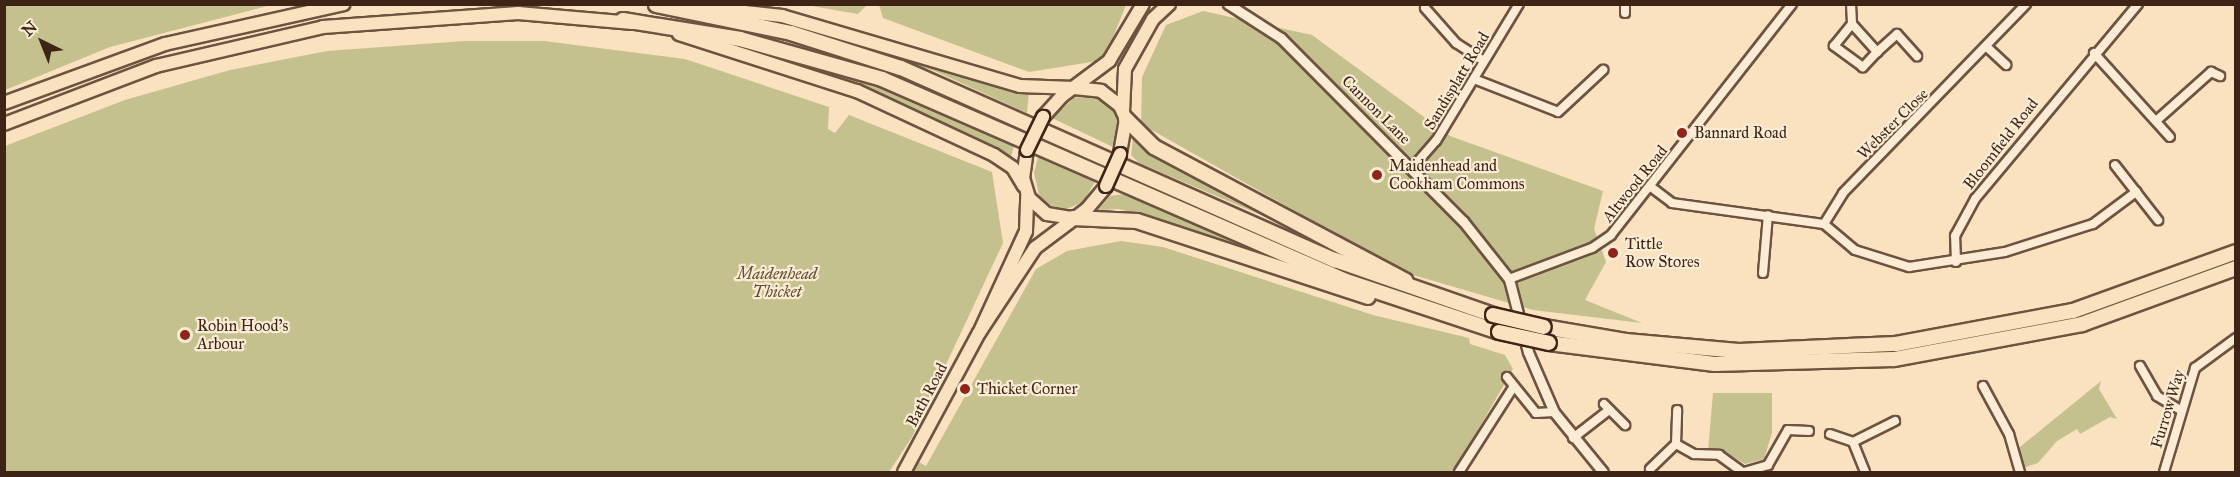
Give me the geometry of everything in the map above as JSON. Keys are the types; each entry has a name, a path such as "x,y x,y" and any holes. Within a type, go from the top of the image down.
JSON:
{"highway":[{"path":"655,5 791,33 901,68 1335,260 1434,297 1493,315 1544,327 1626,341 1739,351 1896,345 2073,311 2235,252"},
{"path":"623,20 770,45 899,85 1309,265 1425,310"},
{"path":"1125,116 1154,147 1434,297"},
{"path":"1073,218 1137,221 1333,288 1425,310 1499,332 1549,343 1725,364 1894,359 2082,324 2235,268"}],"main road":[{"path":"4,104 165,44 344,4"},
{"path":"1025,190 1027,150 1043,117 1074,88 1113,57 1143,4"},
{"path":"4,124 156,66 322,27 495,13 623,20 770,60 857,91 994,155 1013,168 1025,190 1047,214 1073,218 1106,186 1120,154 1125,116 1125,69 1153,19 1169,4"},
{"path":"655,5 782,16 1020,86 1074,88 1105,93 1125,116"},
{"name":"Bath Road","path":"980,333 1026,231 1025,190"},
{"name":"Bath Road","path":"904,472 980,333 1035,248 1073,218"}],"street":[{"name":"Cannon Lane","path":"1228,4 1281,38 1413,167 1509,279 1528,352 1554,412 1573,438 1604,472"},
{"name":"Sandisplatt Road","path":"1413,167 1436,141 1519,4"},
{"name":"Altwood Road","path":"1509,279 1592,248 1611,235 1651,187 1792,4"},
{"path":"1851,4 1852,24 1877,52"},
{"name":"Webster Close","path":"1824,224 1843,193 1988,48 2025,4"},
{"name":"Bloomfield Road","path":"1956,262 1955,236 1974,199 2094,53 2138,4"},
{"path":"1425,8 1456,43 1484,61"},
{"path":"1852,24 1834,46 1856,66 1863,67 1897,34 1917,56"},
{"path":"1988,48 2006,65"},
{"path":"2094,53 2170,137"},
{"path":"1474,79 1558,112 1603,70"},
{"path":"2156,121 2211,72 2220,76"},
{"path":"2115,165 2158,220"},
{"path":"1651,187 1672,203 1824,224 1855,250 1880,262 1909,267 1956,262 2067,236 2136,192"},
{"path":"1763,273 1768,215"},
{"name":"Furrow Way","path":"2164,472 2180,410 2195,368 2234,342"},
{"path":"2140,366 2157,396 2180,410"},
{"path":"1507,376 1536,413 1554,412"},
{"path":"1459,472 1514,386"},
{"path":"1983,386 2009,434 2020,472"},
{"path":"1573,438 1606,407 1625,425"},
{"path":"1650,469 1676,444 1677,411"},
{"path":"1830,434 1853,442 1895,422"},
{"path":"1768,465 1780,436 1788,430 1809,431"},
{"path":"1853,442 1865,472"},
{"path":"1676,444 1694,454 1719,455 1743,472 1768,465"},
{"path":"1768,465 1773,472"}],"green space":[{"path":"4,5 271,5 110,47 5,90"},
{"path":"806,5 867,5 858,14"},
{"path":"879,5 1126,5 1104,60 1029,72 883,18"},
{"path":"1203,11 1312,35 1450,136 1603,191 1594,229 1606,262 1585,300 1642,323 1533,310 1403,272 1141,124 1142,77 1166,25"},
{"path":"819,32 1029,92 1027,113 937,72"},
{"name":"Maidenhead Thicket","path":"464,41 544,41 685,59 829,107 828,129 835,133 849,115 992,172 1003,243 912,437 889,472 5,472 5,146 125,100 230,70 327,51"},
{"path":"773,55 904,95 1015,142 1011,157 860,88"},
{"path":"1090,95 1111,105 1119,125 1120,140 1113,147 1052,118 1074,98"},
{"path":"1133,140 1163,159 1303,233 1139,163 1131,155"},
{"path":"1038,157 1095,182 1083,202 1062,211 1040,199 1034,173"},
{"path":"1125,194 1284,264 1157,219 1119,209 1098,210 1110,196"},
{"path":"1121,241 1163,247 1373,315 1469,338 1470,344 1505,355 1513,369 1454,472 911,472 917,461 926,466 1036,269 1067,251"},
{"path":"2101,381 2099,389 2117,419 2110,417 2080,434 2077,429 2057,441 2038,463 2019,469 2015,451"},
{"path":"1713,393 1772,393 1772,433 1764,459 1745,464 1727,453 1708,451"}],"place":[{"name":"Bannard Road","path":"1682,133"},
{"name":"Maidenhead and Cookham Commons","path":"1377,175"},
{"name":"Tittle Row Stores","path":"1613,253"},
{"name":"Robin Hood's Arbour","path":"185,335"},
{"name":"Thicket Corner","path":"965,389"}]}
